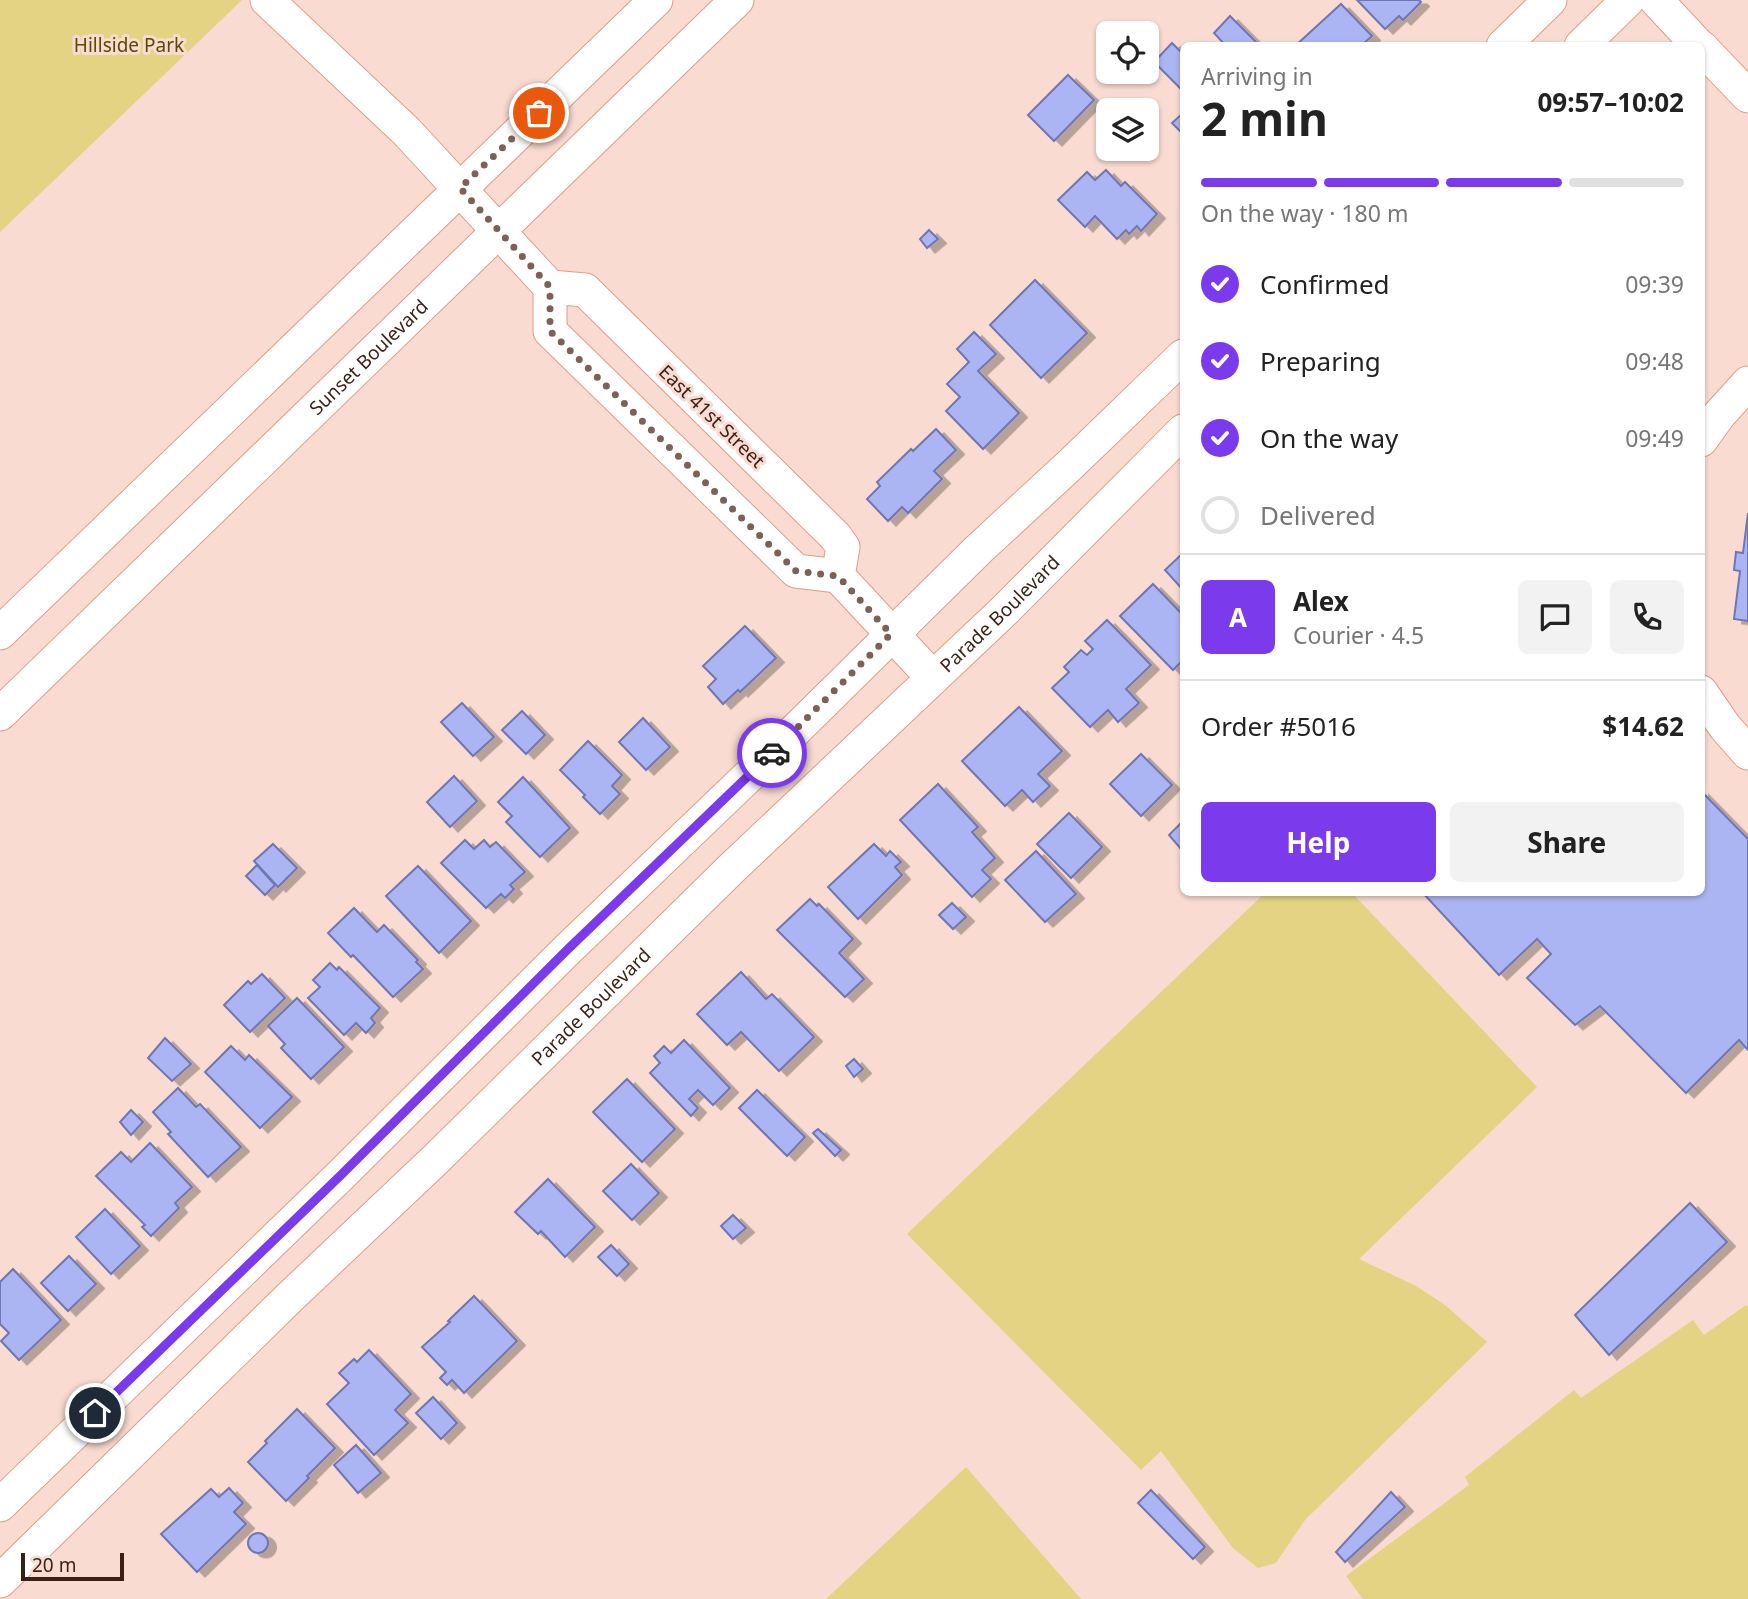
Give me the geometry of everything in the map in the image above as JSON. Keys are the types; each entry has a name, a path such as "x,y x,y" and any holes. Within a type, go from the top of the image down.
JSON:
{"street":[{"path":"267,0 407,132 550,287 550,331 796,571 838,576 933,678"},
{"path":"0,633 656,0"},
{"name":"Sunset Boulevard","path":"0,714 737,0"},
{"path":"1507,42 1550,0"},
{"path":"1585,42 1628,0"},
{"path":"1656,0 1696,42"},
{"path":"1705,51 1748,96"},
{"name":"East 41st Street","path":"550,287 584,290 835,536 843,547 838,576"},
{"path":"0,1505 341,1175 891,634 1180,359"},
{"path":"1705,434 1748,383"},
{"name":"Parade Boulevard","path":"0,1581 732,868 933,678 1180,434"},
{"path":"1705,698 1725,727 1748,753"}],"green space":[{"name":"Hillside Park","path":"0,0 242,0 0,232"},
{"path":"1262,896 1355,896 1537,1087 1359,1259 1416,1286 1445,1305 1487,1342 1305,1520 1276,1563 1258,1568 1233,1548 1161,1451 1141,1470 907,1234"},
{"path":"1746,1305 1748,1599 1363,1599 1346,1576 1469,1485 1465,1477 1574,1390 1581,1398 1693,1320 1704,1335"},
{"path":"966,1467 1081,1599 826,1599"}],"building":[{"path":"1357,0 1421,2 1403,20 1399,16 1385,29"},
{"path":"1341,4 1372,36 1365,42 1299,42"},
{"path":"1230,16 1256,42 1222,42 1214,33"},
{"path":"1172,43 1180,51 1180,88 1159,67 1159,57"},
{"path":"1068,75 1094,100 1054,141 1028,115"},
{"path":"1180,116 1180,131 1172,123"},
{"path":"1106,170 1121,186 1125,182 1157,214 1141,231 1137,226 1129,234 1126,230 1117,239 1095,216 1085,227 1058,200 1087,172 1095,180"},
{"path":"929,230 938,239 927,248 920,239"},
{"path":"1035,280 1087,333 1041,378 990,325"},
{"path":"974,332 996,354 978,371 1019,413 983,449 946,411 960,397 947,384 969,362 957,349"},
{"path":"936,429 956,450 934,471 942,479 908,513 902,507 888,521 867,499 880,486 877,482"},
{"path":"1748,513 1748,621 1734,619 1740,571 1734,570 1736,552 1743,553"},
{"path":"1180,556 1180,587 1165,570"},
{"path":"1153,584 1180,612 1180,663 1173,670 1120,616"},
{"path":"1107,620 1151,665 1126,689 1139,703 1118,722 1108,710 1090,727 1052,688 1069,672 1064,667 1081,650 1087,655 1093,649 1085,641"},
{"path":"745,626 776,658 723,704 708,687 716,679 703,666"},
{"path":"462,703 494,737 473,756 441,722"},
{"path":"1019,707 1062,751 1038,774 1050,786 1033,802 1022,790 1005,806 962,761"},
{"path":"522,711 545,735 526,754 502,730"},
{"path":"643,718 670,747 646,770 619,742"},
{"path":"588,741 622,775 612,786 620,794 600,814 560,770"},
{"path":"1141,754 1172,785 1141,816 1110,784"},
{"path":"454,776 477,801 450,827 427,802"},
{"path":"523,777 570,828 540,857 506,822 512,816 498,802"},
{"path":"938,784 978,827 972,832 995,858 982,870 991,879 972,897 900,820"},
{"path":"1705,795 1748,839 1748,1050 1739,1040 1686,1093 1600,1006 1575,1025 1527,978 1551,954 1537,939 1499,975 1426,896 1705,896"},
{"path":"1069,813 1102,847 1071,878 1037,844"},
{"path":"1180,824 1180,848 1169,835"},
{"path":"465,840 474,849 484,840 490,847 496,842 525,872 510,885 514,889 505,898 501,894 486,908 441,863"},
{"path":"273,844 297,868 278,887 254,861"},
{"path":"874,844 886,856 890,851 901,862 895,867 902,875 858,919 828,887"},
{"path":"1036,851 1076,894 1045,922 1005,880"},
{"path":"257,865 275,885 265,895 246,876"},
{"path":"418,866 471,921 439,953 386,896"},
{"path":"810,899 817,906 819,904 853,939 839,953 864,979 845,997 777,930"},
{"path":"952,903 966,917 953,929 939,915"},
{"path":"354,908 377,932 384,925 418,960 416,962 423,969 393,997 328,933"},
{"path":"330,963 337,970 339,967 380,1008 371,1018 375,1023 366,1033 356,1023 344,1035 308,998 320,987 313,980"},
{"path":"741,972 766,999 772,994 814,1037 779,1071 741,1032 727,1045 697,1014"},
{"path":"262,974 285,998 250,1032 224,1005 248,981 251,984"},
{"path":"297,998 344,1047 311,1079 281,1048 285,1044 268,1026"},
{"path":"165,1038 191,1064 172,1081 148,1058"},
{"path":"684,1040 730,1088 713,1105 698,1090 689,1099 698,1108 691,1116 650,1073 660,1063 654,1056 664,1046 671,1053"},
{"path":"231,1046 245,1060 249,1055 292,1097 260,1128 205,1072"},
{"path":"854,1059 863,1069 854,1077 846,1066"},
{"path":"627,1079 675,1129 642,1162 593,1112"},
{"path":"178,1088 196,1107 200,1104 241,1147 208,1177 168,1134 171,1132 153,1112"},
{"path":"757,1090 805,1137 787,1156 739,1108"},
{"path":"131,1110 143,1122 131,1135 120,1122"},
{"path":"818,1129 841,1150 835,1156 813,1133"},
{"path":"150,1143 192,1187 175,1203 179,1208 151,1236 142,1227 145,1225 96,1176 121,1152 131,1162"},
{"path":"631,1164 659,1193 632,1220 603,1191"},
{"path":"548,1179 595,1227 565,1257 541,1231 538,1234 515,1212"},
{"path":"1690,1203 1727,1242 1609,1355 1575,1315"},
{"path":"105,1209 140,1246 111,1274 76,1237"},
{"path":"733,1215 746,1228 733,1239 721,1226"},
{"path":"611,1245 629,1264 617,1276 598,1257"},
{"path":"69,1256 96,1284 68,1311 41,1283"},
{"path":"13,1269 61,1320 19,1360 1,1341 9,1333 0,1324 0,1282"},
{"path":"474,1296 517,1341 464,1393 452,1380 447,1385 440,1378 446,1372 422,1347"},
{"path":"369,1350 411,1394 395,1410 408,1423 374,1455 327,1404 349,1383 339,1373 354,1359 357,1362"},
{"path":"433,1397 457,1423 441,1439 416,1413"},
{"path":"297,1409 335,1448 286,1501 248,1462"},
{"path":"356,1445 381,1473 358,1493 334,1465"},
{"path":"229,1488 243,1503 234,1512 246,1524 197,1572 161,1534 211,1489 219,1497"},
{"path":"1151,1490 1205,1547 1193,1559 1138,1503"},
{"path":"1391,1492 1405,1507 1345,1562 1336,1552"},
{"path":"258,1533 265,1536 268,1543 265,1550 258,1553 251,1550 248,1543 251,1536"}],"way so far":[{"path":"539,113 460,188 550,287 550,331 796,571 838,576 891,634 772,753"}],"route":[{"path":"95,1413 772,753"}]}
